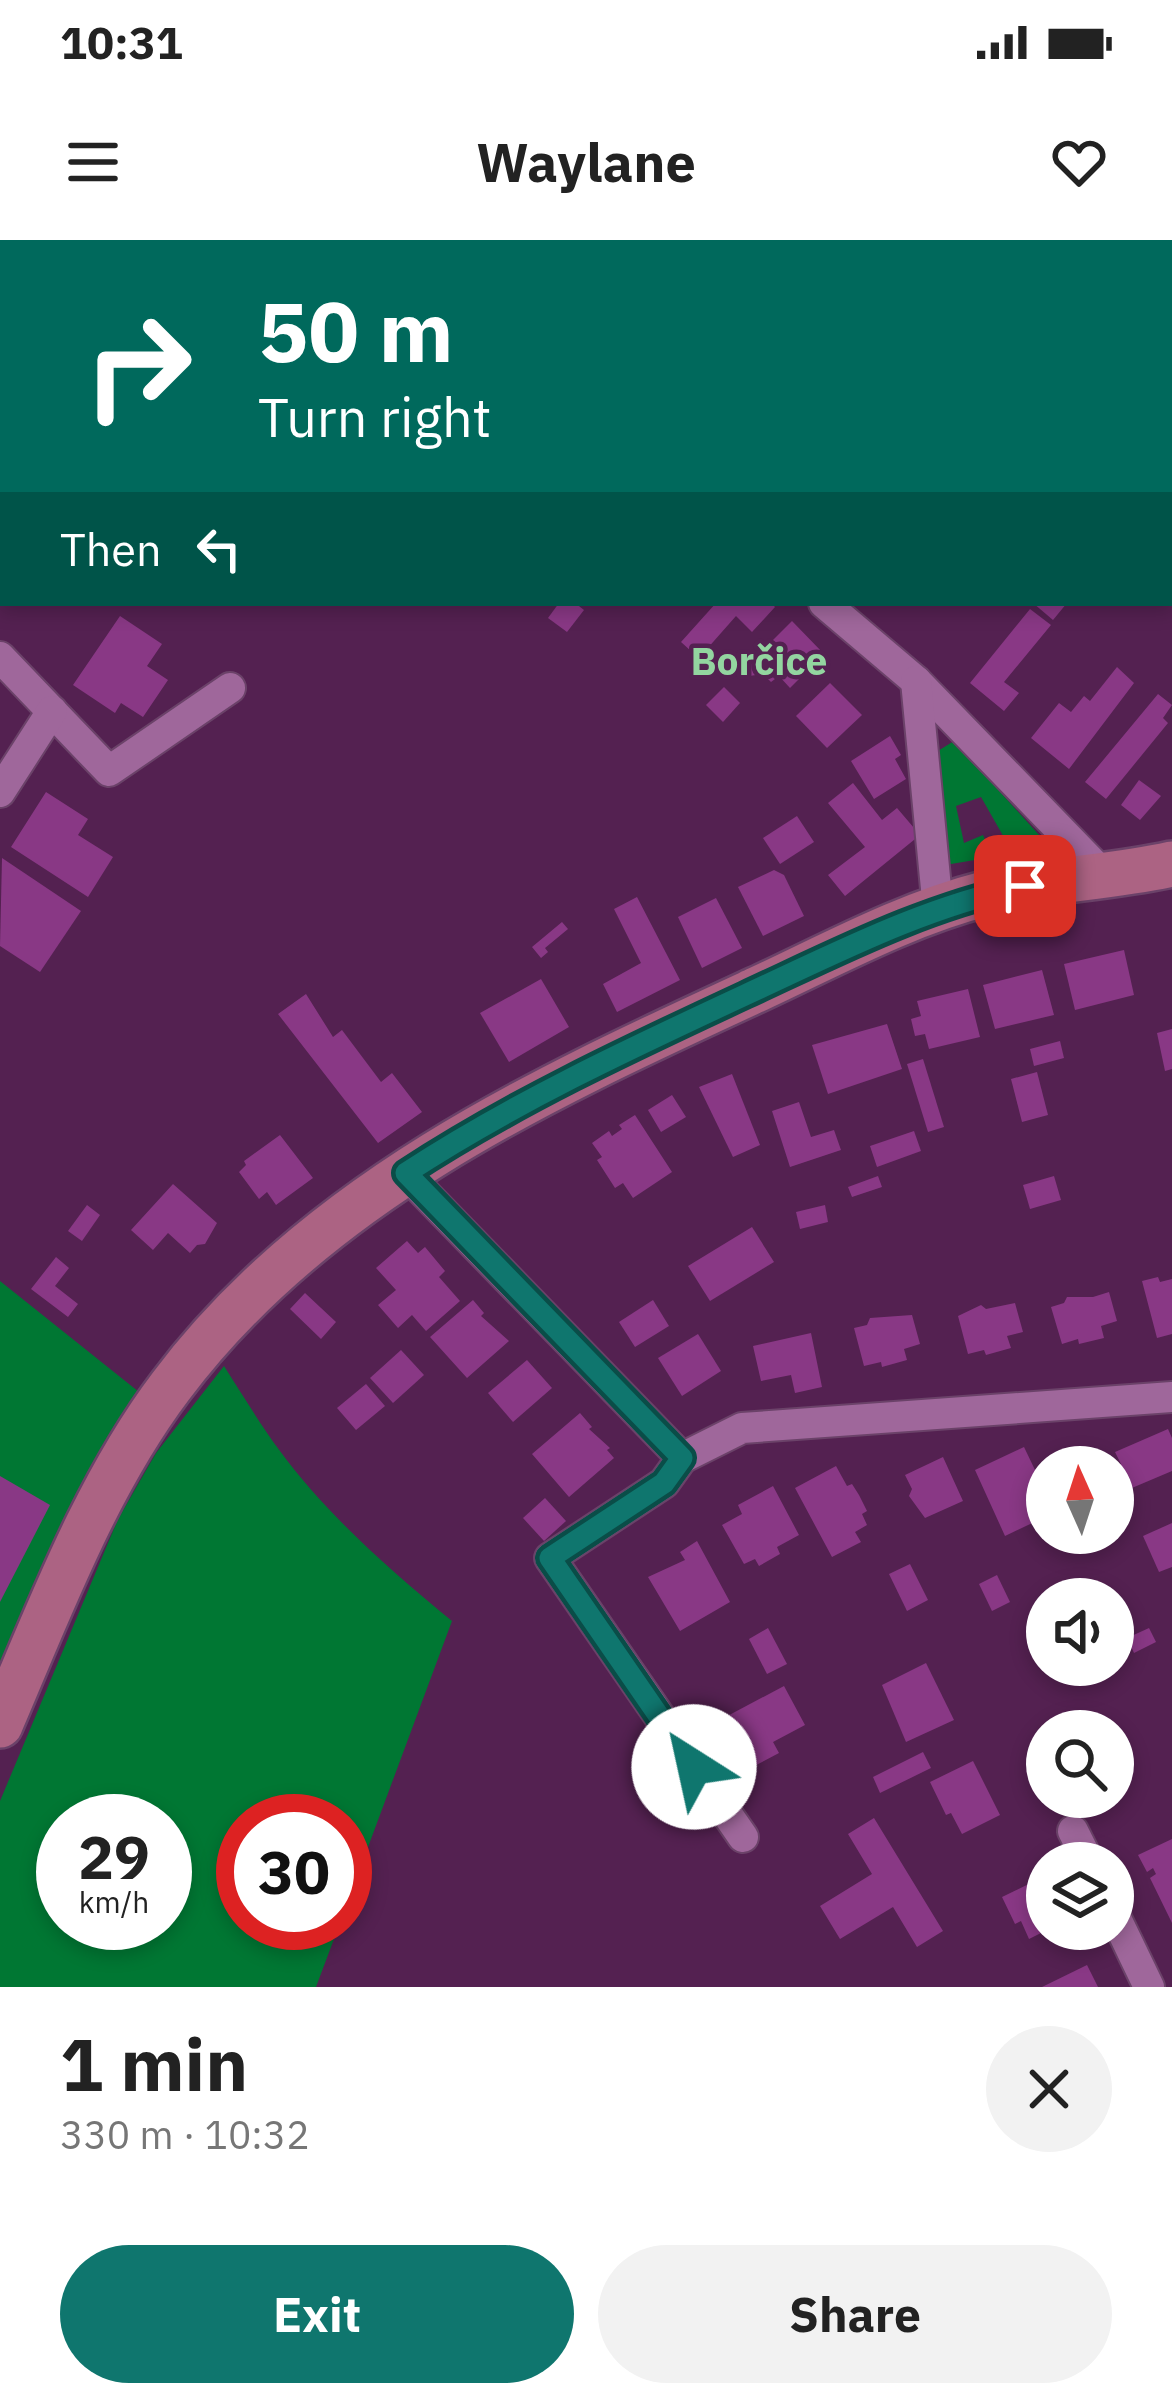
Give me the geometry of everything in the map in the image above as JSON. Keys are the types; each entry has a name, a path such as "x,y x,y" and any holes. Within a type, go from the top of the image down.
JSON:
{"main road":[{"path":"0,1725 98,1509 139,1431 173,1383 265,1281 406,1173 471,1130 572,1077 938,909 1004,890 1172,863"}],"street":[{"path":"828,606 916,681 1105,876"},
{"path":"0,657 110,770 230,688"},
{"path":"916,681 938,909"},
{"path":"0,792 52,711"},
{"path":"406,1173 682,1458"},
{"path":"742,1837 550,1558 664,1483 682,1458 742,1428 1172,1397"},
{"path":"1073,1831 1078,1842"},
{"path":"1131,1950 1149,1987"}],"green space":[{"path":"954,741 1050,847 1014,855 981,797 956,806 964,843 983,835 993,857 945,865 933,754"},
{"path":"0,1281 139,1392 98,1460 0,1677"},
{"path":"224,1366 318,1498 452,1621 372,1836 372,1794 216,1794 216,1950 330,1950 316,1987 0,1987 0,1801 118,1519 156,1453"}],"building":[{"path":"557,606 584,610 567,632 548,618"},
{"path":"713,606 775,607 752,632 736,616 702,661 681,642"},
{"path":"1037,606 1065,606 1053,620"},
{"path":"1030,609 1051,625 1004,682 1019,693 1004,711 970,683"},
{"path":"120,616 162,644 147,666 168,680 143,717 121,703 115,713 73,685"},
{"path":"792,621 824,654 790,688 779,676 771,682 763,674 749,676 746,667"},
{"path":"1117,667 1134,683 1069,769 1031,738 1059,703 1071,712 1084,696 1090,701"},
{"path":"830,683 862,715 827,748 796,716"},
{"path":"724,687 740,703 723,722 706,705"},
{"path":"1158,694 1172,705 1163,718 1168,723 1106,799 1085,782"},
{"path":"890,736 901,755 895,759 906,779 874,799 851,761"},
{"path":"1139,780 1161,796 1140,820 1121,805"},
{"path":"853,783 882,820 897,808 920,835 845,896 828,875 865,847 828,803"},
{"path":"46,792 88,819 78,835 113,857 88,897 11,847"},
{"path":"797,816 814,842 780,864 763,838"},
{"path":"2,858 81,911 40,972 0,946"},
{"path":"774,870 784,875 804,916 763,936 738,887"},
{"path":"637,897 680,980 617,1012 603,984 641,963 614,909"},
{"path":"716,898 742,948 702,968 678,917"},
{"path":"562,922 568,929 545,948 548,952 541,958 532,947"},
{"path":"1124,950 1134,995 1075,1010 1064,964"},
{"path":"1042,970 1054,1015 995,1029 983,985"},
{"path":"541,979 569,1027 509,1062 480,1013"},
{"path":"968,989 980,1037 929,1049 925,1034 915,1036 911,1019 921,1016 917,1001"},
{"path":"306,994 333,1037 342,1030 381,1082 392,1073 422,1112 378,1143 278,1014"},
{"path":"887,1024 902,1069 828,1094 812,1045"},
{"path":"1172,1029 1172,1069 1165,1071 1157,1033"},
{"path":"1060,1041 1064,1058 1034,1066 1030,1049"},
{"path":"923,1059 944,1127 928,1132 907,1064"},
{"path":"1037,1072 1048,1115 1022,1122 1011,1079"},
{"path":"732,1074 760,1145 733,1157 699,1087"},
{"path":"672,1095 686,1117 661,1132 648,1110"},
{"path":"799,1102 811,1137 834,1130 841,1150 790,1167 772,1111"},
{"path":"635,1115 672,1172 633,1198 623,1183 615,1188 592,1143 609,1131 612,1136"},
{"path":"914,1131 921,1151 877,1167 870,1146"},
{"path":"280,1135 313,1178 276,1205 267,1192 259,1199 239,1172 244,1161"},
{"path":"878,1176 882,1187 852,1197 848,1187"},
{"path":"1054,1176 1061,1200 1030,1209 1023,1185"},
{"path":"173,1184 217,1223 205,1244 190,1253 168,1233 153,1250 131,1230"},
{"path":"87,1205 100,1215 82,1241 68,1231"},
{"path":"825,1205 828,1222 800,1229 796,1212"},
{"path":"752,1227 774,1262 710,1301 688,1266"},
{"path":"407,1241 418,1253 425,1247 445,1271 439,1277 460,1301 426,1331 412,1315 398,1328 378,1305 396,1290 376,1268"},
{"path":"56,1257 69,1268 55,1286 78,1304 68,1317 31,1289"},
{"path":"1158,1277 1160,1282 1172,1279 1172,1334 1157,1338 1142,1281"},
{"path":"1109,1292 1117,1321 1101,1326 1104,1338 1062,1344 1051,1307 1067,1297"},
{"path":"305,1293 336,1322 321,1339 290,1309"},
{"path":"473,1300 484,1313 481,1316 509,1341 467,1378 430,1337"},
{"path":"653,1300 669,1326 635,1347 619,1322"},
{"path":"1015,1303 1023,1332 1007,1336 1011,1348 968,1354 958,1316 981,1305 986,1309"},
{"path":"912,1315 920,1344 904,1349 907,1360 864,1366 854,1328 867,1325 870,1318"},
{"path":"811,1333 822,1387 795,1393 791,1375 761,1381 753,1346"},
{"path":"698,1334 721,1371 682,1396 658,1358"},
{"path":"401,1350 424,1375 393,1403 370,1378"},
{"path":"527,1360 552,1388 513,1422 488,1393"},
{"path":"366,1384 385,1406 356,1430 337,1408"},
{"path":"580,1413 614,1458 569,1497 532,1454"},
{"path":"1168,1429 1172,1471 1134,1487 1134,1446 1129,1446"},
{"path":"1024,1447 1026,1526 1005,1536 975,1470"},
{"path":"943,1457 963,1501 925,1518 909,1496 912,1489 905,1475"},
{"path":"836,1466 847,1486 852,1484 859,1495 867,1511 862,1514 867,1525 855,1532 861,1542 832,1557 795,1488"},
{"path":"0,1476 50,1505 0,1602"},
{"path":"773,1486 799,1535 777,1547 780,1554 759,1566 755,1559 744,1564 722,1525 742,1514 738,1505"},
{"path":"545,1498 566,1521 544,1541 523,1518"},
{"path":"1172,1523 1172,1567 1159,1572 1143,1536"},
{"path":"697,1541 730,1602 680,1631 648,1577 685,1560 680,1552"},
{"path":"910,1564 928,1600 907,1611 889,1574"},
{"path":"997,1575 1010,1602 992,1611 979,1584"},
{"path":"768,1628 787,1664 767,1674 749,1639"},
{"path":"1149,1628 1156,1642 1134,1653 1134,1635"},
{"path":"926,1663 954,1720 906,1742 882,1685"},
{"path":"784,1686 805,1725 773,1742 779,1753 745,1771 718,1721"},
{"path":"923,1752 931,1768 880,1793 873,1777"},
{"path":"973,1761 1000,1815 962,1834 951,1813 946,1815 930,1782"},
{"path":"874,1818 943,1931 917,1947 893,1907 840,1939 820,1906 872,1874 848,1834"},
{"path":"1172,1839 1172,1923 1150,1878 1156,1874 1153,1868 1147,1872 1138,1855"},
{"path":"1026,1885 1026,1932 1021,1921 1015,1924 1002,1897"},
{"path":"1087,1965 1098,1987 1042,1987"}],"district":[{"name":"Borčice","path":"759,661"}],"route":[{"path":"694,1767 550,1558 664,1483 682,1458 406,1173 531,1098 825,957 938,909 1025,886"}]}
